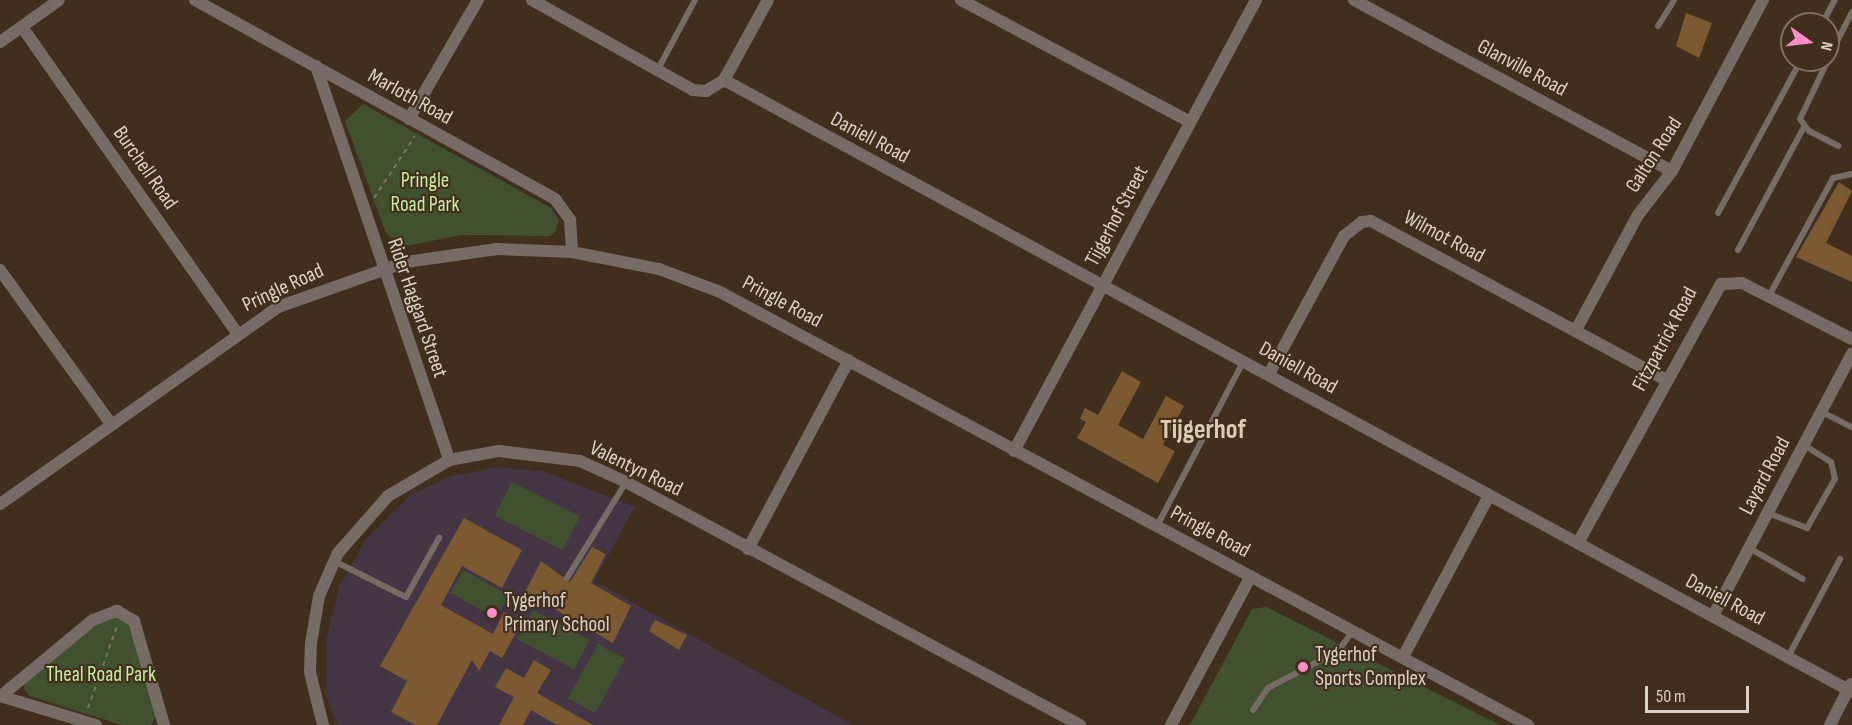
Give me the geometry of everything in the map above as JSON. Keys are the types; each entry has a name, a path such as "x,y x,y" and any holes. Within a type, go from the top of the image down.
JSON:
{"street":[{"path":"0,42 59,0"},
{"name":"Marloth Road","path":"195,0 564,206 572,252"},
{"path":"415,122 478,0"},
{"path":"534,1 693,90 716,88 724,80 768,0"},
{"path":"961,0 1190,122"},
{"name":"Tijgerhof Street","path":"1014,451 1256,0"},
{"name":"Glanville Road","path":"1354,0 1672,171"},
{"name":"Galton Road","path":"1576,330 1638,214 1672,171 1763,0"},
{"name":"Burchell Road","path":"22,27 236,332"},
{"name":"Rider Haggard Street","path":"316,66 360,204 448,460"},
{"name":"Daniell Road","path":"724,80 1269,374 1489,496 1788,657 1851,688"},
{"name":"Wilmot Road","path":"1269,374 1344,236 1362,222 1382,225 1665,379"},
{"name":"Pringle Road","path":"0,504 236,332 278,307 382,268 474,251 572,252 693,280 849,360 1014,451 1354,629 1528,725"},
{"path":"0,270 111,424"},
{"name":"Fitzpatrick Road","path":"1578,543 1713,290 1731,281 1769,296 1852,339"},
{"name":"Layard Road","path":"1713,616 1852,354"},
{"path":"748,549 849,360"},
{"name":"Valentyn Road","path":"323,725 310,672 311,643 319,596 334,561 369,513 448,460 499,451 540,452 580,461 626,482 1080,725"},
{"path":"1404,656 1489,496"},
{"path":"1171,725 1251,576"},
{"path":"0,696 93,620 122,612 140,635 164,725"},
{"path":"1830,725 1851,688"},
{"path":"0,696 96,725"}],"lane":[{"path":"657,70 695,0"},
{"path":"1658,26 1674,0"},
{"path":"1840,36 1852,12"},
{"path":"1718,213 1794,72"},
{"path":"1822,72 1800,114 1804,127 1838,146"},
{"path":"1738,250 1804,127"},
{"path":"1769,296 1833,178 1852,174"},
{"path":"1157,526 1244,361"},
{"path":"1821,412 1852,427"},
{"path":"1768,513 1802,528 1810,526 1837,471 1804,445"},
{"path":"567,578 626,482"},
{"path":"334,561 406,597 439,538"},
{"path":"1749,548 1803,579"},
{"path":"1788,657 1840,559"},
{"path":"1253,710 1268,688 1338,651 1354,629"}],"path":[{"path":"360,204 374,198 411,148 415,122"},
{"path":"83,721 122,612"}],"shaded area":[{"name":"Tygerhof Primary School","path":"497,467 542,471 635,507 594,581 853,725 337,725 326,695 326,641 340,585 367,538 409,496 448,477"}],"green space":[{"name":"Pringle Road Park","path":"363,104 551,208 559,220 555,232 550,236 461,235 401,247 386,233 345,121"},
{"path":"512,482 580,517 562,550 495,516"},
{"path":"463,570 508,595 496,618 450,593"},
{"name":"Tygerhof Sports Complex","path":"1266,607 1500,725 1190,725 1252,609"},
{"path":"533,610 590,640 574,669 518,639"},
{"name":"Theal Road Park","path":"112,614 129,624 156,715 151,725 122,725 29,696 24,688 26,674"},
{"path":"598,644 625,659 595,713 568,698"}],"building":[{"path":"1686,13 1712,23 1699,58 1676,46"},
{"path":"1839,182 1852,191 1826,243 1852,256 1852,282 1796,257"},
{"path":"1122,371 1141,382 1118,425 1143,439 1166,396 1184,406 1163,445 1175,451 1158,483 1077,438 1086,422 1080,419 1085,408 1098,415"},
{"path":"464,518 522,550 502,588 462,566 441,605 493,634 504,612 522,622 502,658 490,651 479,671 472,660 437,725 415,725 391,712 407,681 380,666"},
{"path":"592,547 606,554 591,583 631,606 613,643 525,592 541,561 570,582"},
{"path":"655,620 687,635 679,650 649,631"},
{"path":"534,660 551,670 537,693 593,725 557,725 531,710 523,725 499,725 514,697 495,687 506,668 524,678"}],"place":[{"name":"Tygerhof Primary School","path":"492,613"},
{"name":"Tygerhof Sports Complex","path":"1303,667"}],"district":[{"name":"Tijgerhof","path":"1203,431"}]}
